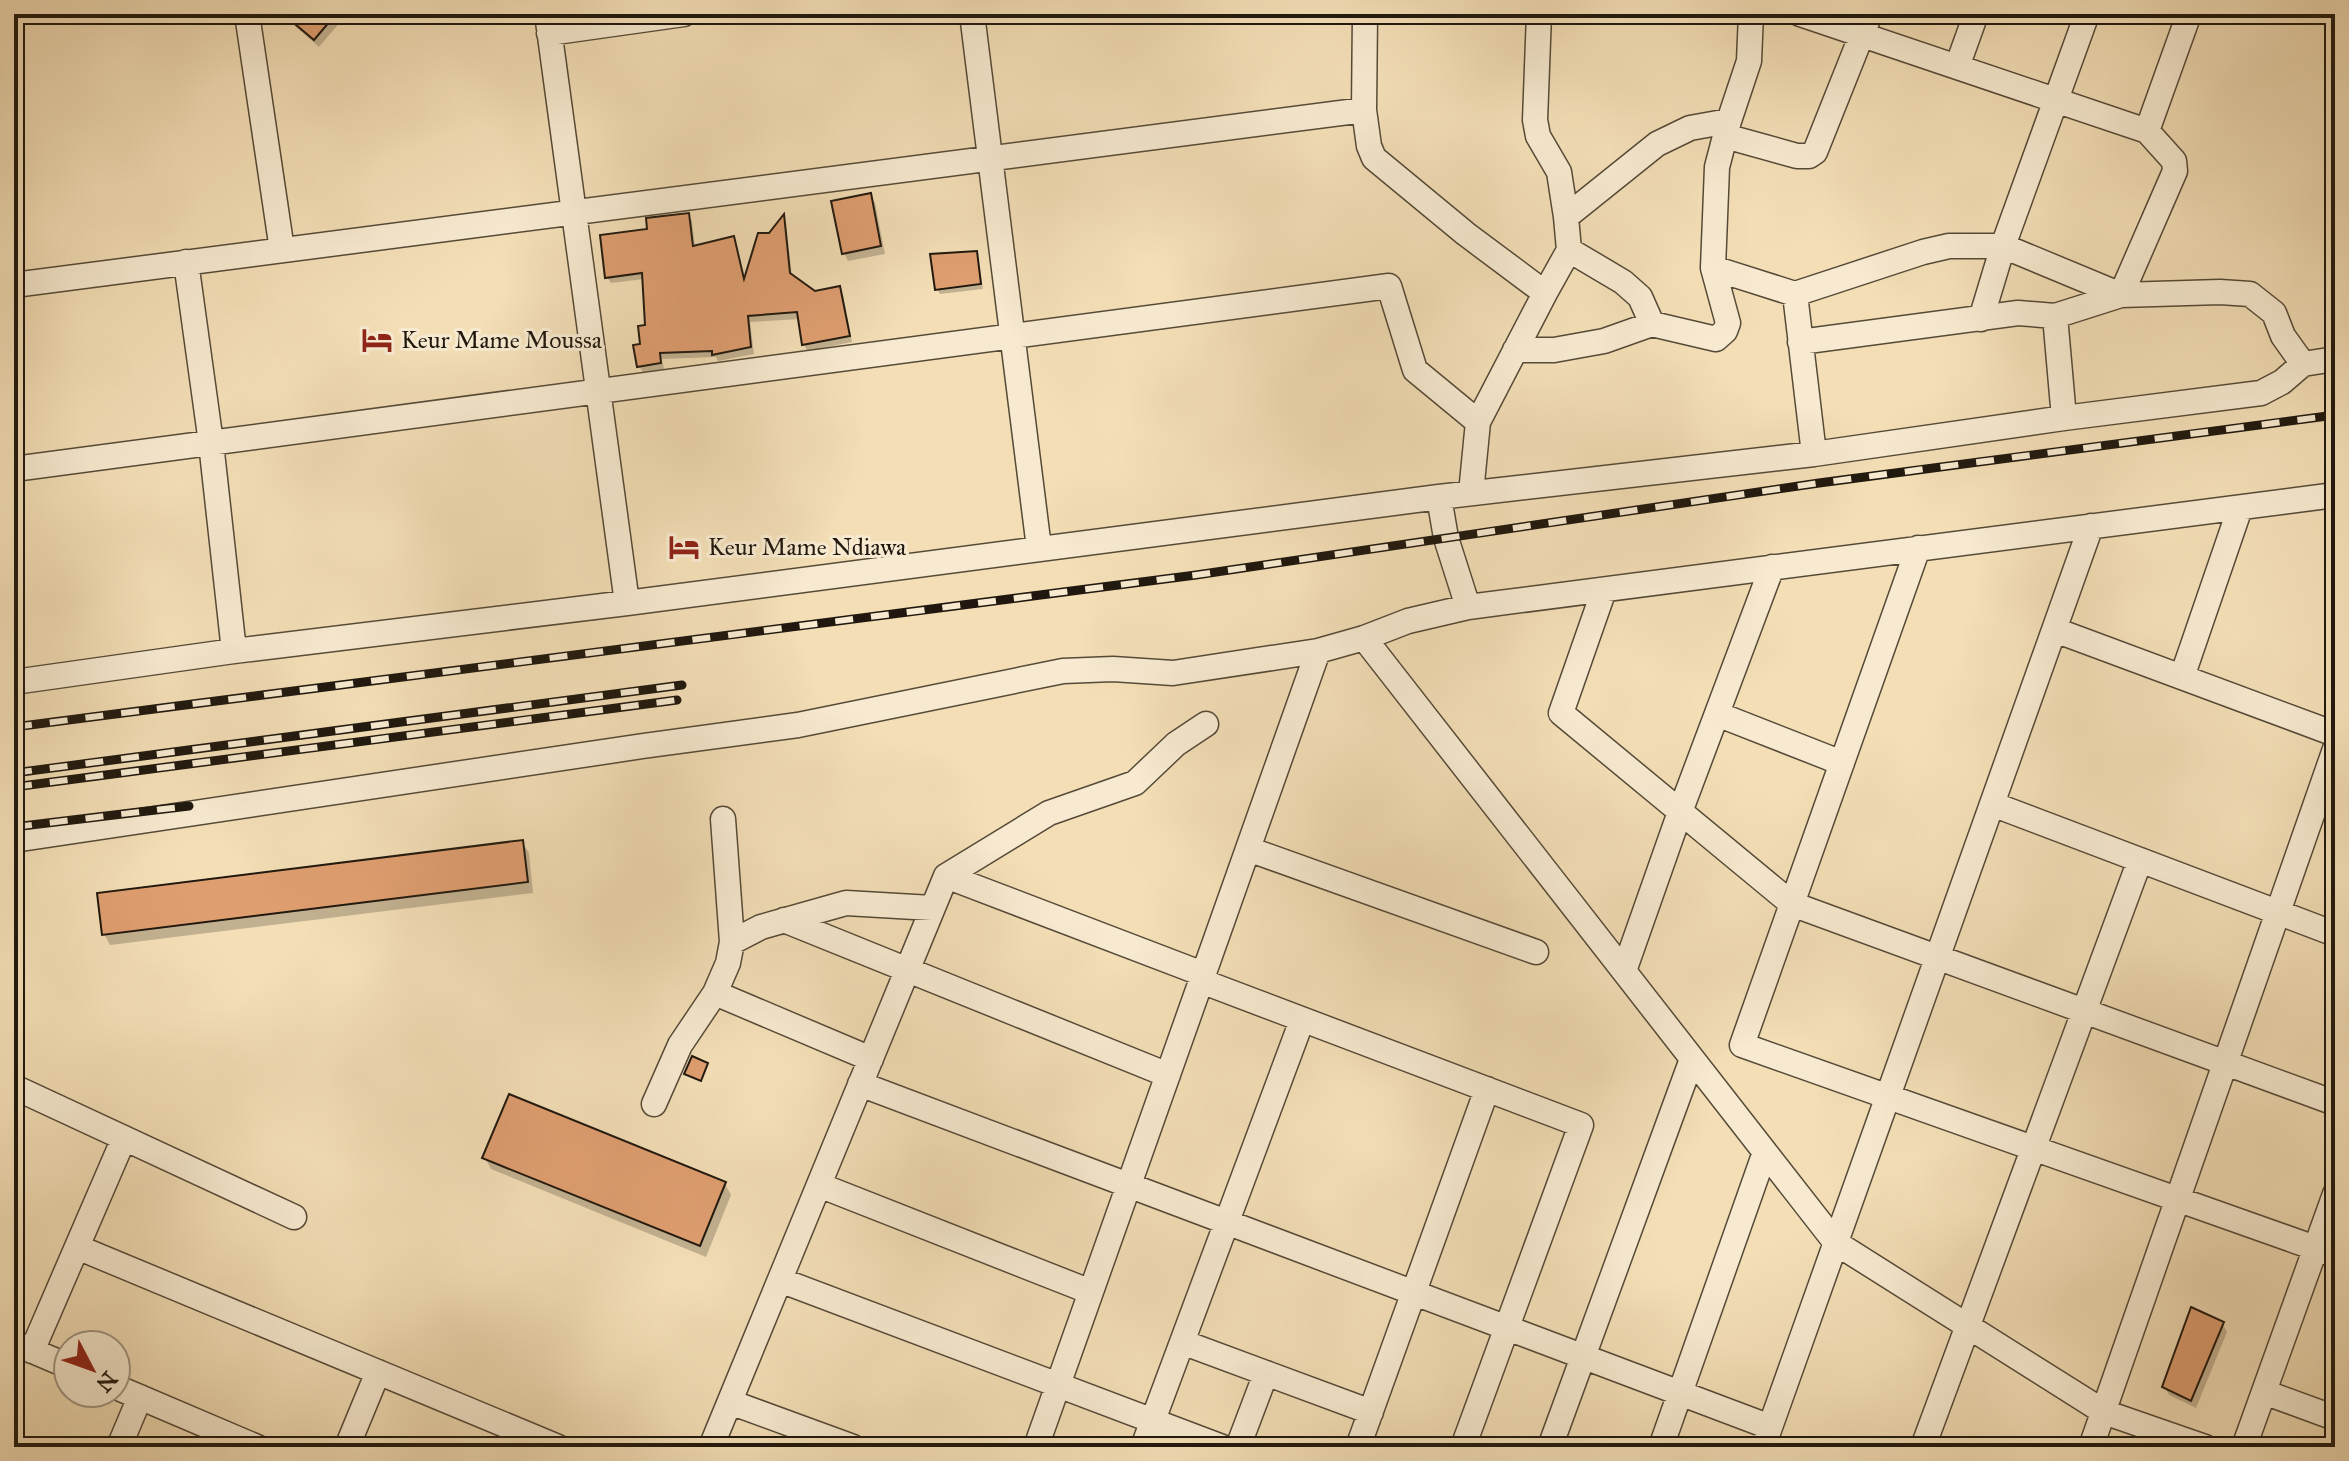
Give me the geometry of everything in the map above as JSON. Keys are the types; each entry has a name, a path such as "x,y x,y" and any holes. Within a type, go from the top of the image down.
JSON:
{"street":[{"path":"247,14 282,250"},
{"path":"627,603 548,24 684,14"},
{"path":"972,14 1039,548"},
{"path":"1365,14 1364,110 1369,146 1374,158 1466,234 1545,293"},
{"path":"1471,493 1478,422 1569,250 1559,172 1538,136 1535,120 1539,14"},
{"path":"1515,350 1554,350 1604,341 1652,324 1716,339 1725,331 1728,323 1713,268 1717,167 1749,61 1751,14"},
{"path":"1800,14 1866,25 1957,67 2147,131 2174,161 2175,171 2121,295"},
{"path":"1957,67 1976,14"},
{"path":"1981,319 2054,99 2087,14"},
{"path":"2147,131 2189,14"},
{"path":"1566,217 1657,144 1690,128 1727,129 1797,156 1809,156 1815,152 1866,25"},
{"path":"14,285 1364,110"},
{"path":"1713,268 1795,294 1923,252 1949,246 2003,246 2121,295"},
{"path":"1569,250 1623,282 1640,297 1652,324"},
{"path":"186,262 211,443 234,651"},
{"path":"14,469 1389,286 1415,370 1478,422"},
{"path":"1800,342 2018,313 2055,316 2121,295 2220,292 2250,294 2274,313 2283,336 2303,364"},
{"path":"1795,294 1814,454"},
{"path":"2055,316 2064,418"},
{"path":"14,682 234,651 1439,497 1814,454 2261,393 2282,382 2303,364 2335,359"},
{"path":"14,840 643,746 744,734 1063,671 1113,669 1173,673 1318,651 1408,621 1468,607 2335,495"},
{"path":"1439,497 1446,538 1468,607"},
{"path":"2182,677 2240,508"},
{"path":"860,1084 1680,1393 1766,1437 2091,526"},
{"path":"1918,548 1742,1045 2325,1252"},
{"path":"1624,971 1772,567"},
{"path":"1604,590 1561,713 1792,904 2335,1103"},
{"path":"2055,630 2335,734"},
{"path":"1364,638 1836,1243 2104,1412 2205,1447"},
{"path":"1036,1447 1318,651"},
{"path":"1717,714 1842,763"},
{"path":"711,1447 946,876 1049,813 1135,783 1176,744 1206,724"},
{"path":"2091,1447 2335,749"},
{"path":"1992,804 2335,934"},
{"path":"654,1104 680,1045 715,993 728,963 732,942 723,819"},
{"path":"1248,849 1536,952"},
{"path":"1923,1447 2140,860"},
{"path":"946,876 1302,1020 1581,1125 1463,1447"},
{"path":"732,942 761,927 846,903 932,908"},
{"path":"784,920 1168,1075"},
{"path":"715,993 871,1059"},
{"path":"1143,1447 1302,1020"},
{"path":"1550,1447 1692,1059"},
{"path":"14,1087 294,1217"},
{"path":"1358,1447 1487,1089"},
{"path":"52,1359 23,1347 77,1247 124,1138"},
{"path":"1661,1447 1765,1152"},
{"path":"819,1185 1091,1292"},
{"path":"2244,1447 2264,1392 2325,1252 2335,1194"},
{"path":"77,1247 558,1447"},
{"path":"780,1280 1222,1447"},
{"path":"1182,1342 1371,1412"},
{"path":"347,1447 378,1372"},
{"path":"1238,1447 1266,1373"},
{"path":"2264,1392 2335,1418"},
{"path":"132,1394 257,1447"},
{"path":"119,1447 140,1397"},
{"path":"730,1402 851,1447"}],"building":[{"path":"283,14 336,14 314,40"},
{"path":"871,193 881,246 842,254 831,201"},
{"path":"689,213 693,246 734,236 744,279 758,233 769,233 784,214 790,273 815,291 840,286 850,336 802,345 797,312 748,316 751,347 712,355 712,351 660,353 661,363 637,367 633,345 640,344 638,326 645,325 642,273 605,278 600,235 647,229 646,218"},
{"path":"977,251 981,284 935,290 930,254"},
{"path":"523,840 528,882 102,935 97,893"},
{"path":"692,1056 708,1063 701,1081 684,1074"},
{"path":"509,1094 726,1182 700,1246 482,1158"},
{"path":"2191,1307 2224,1322 2191,1401 2162,1387"}],"railway":[{"path":"14,727 1196,575 1819,483 2335,415"},
{"path":"14,773 682,685"},
{"path":"14,787 677,700"},
{"path":"14,827 189,806"}],"place":[{"name":"Keur Mame Moussa","path":"377,340"},
{"name":"Keur Mame Ndiawa","path":"684,547"}]}
